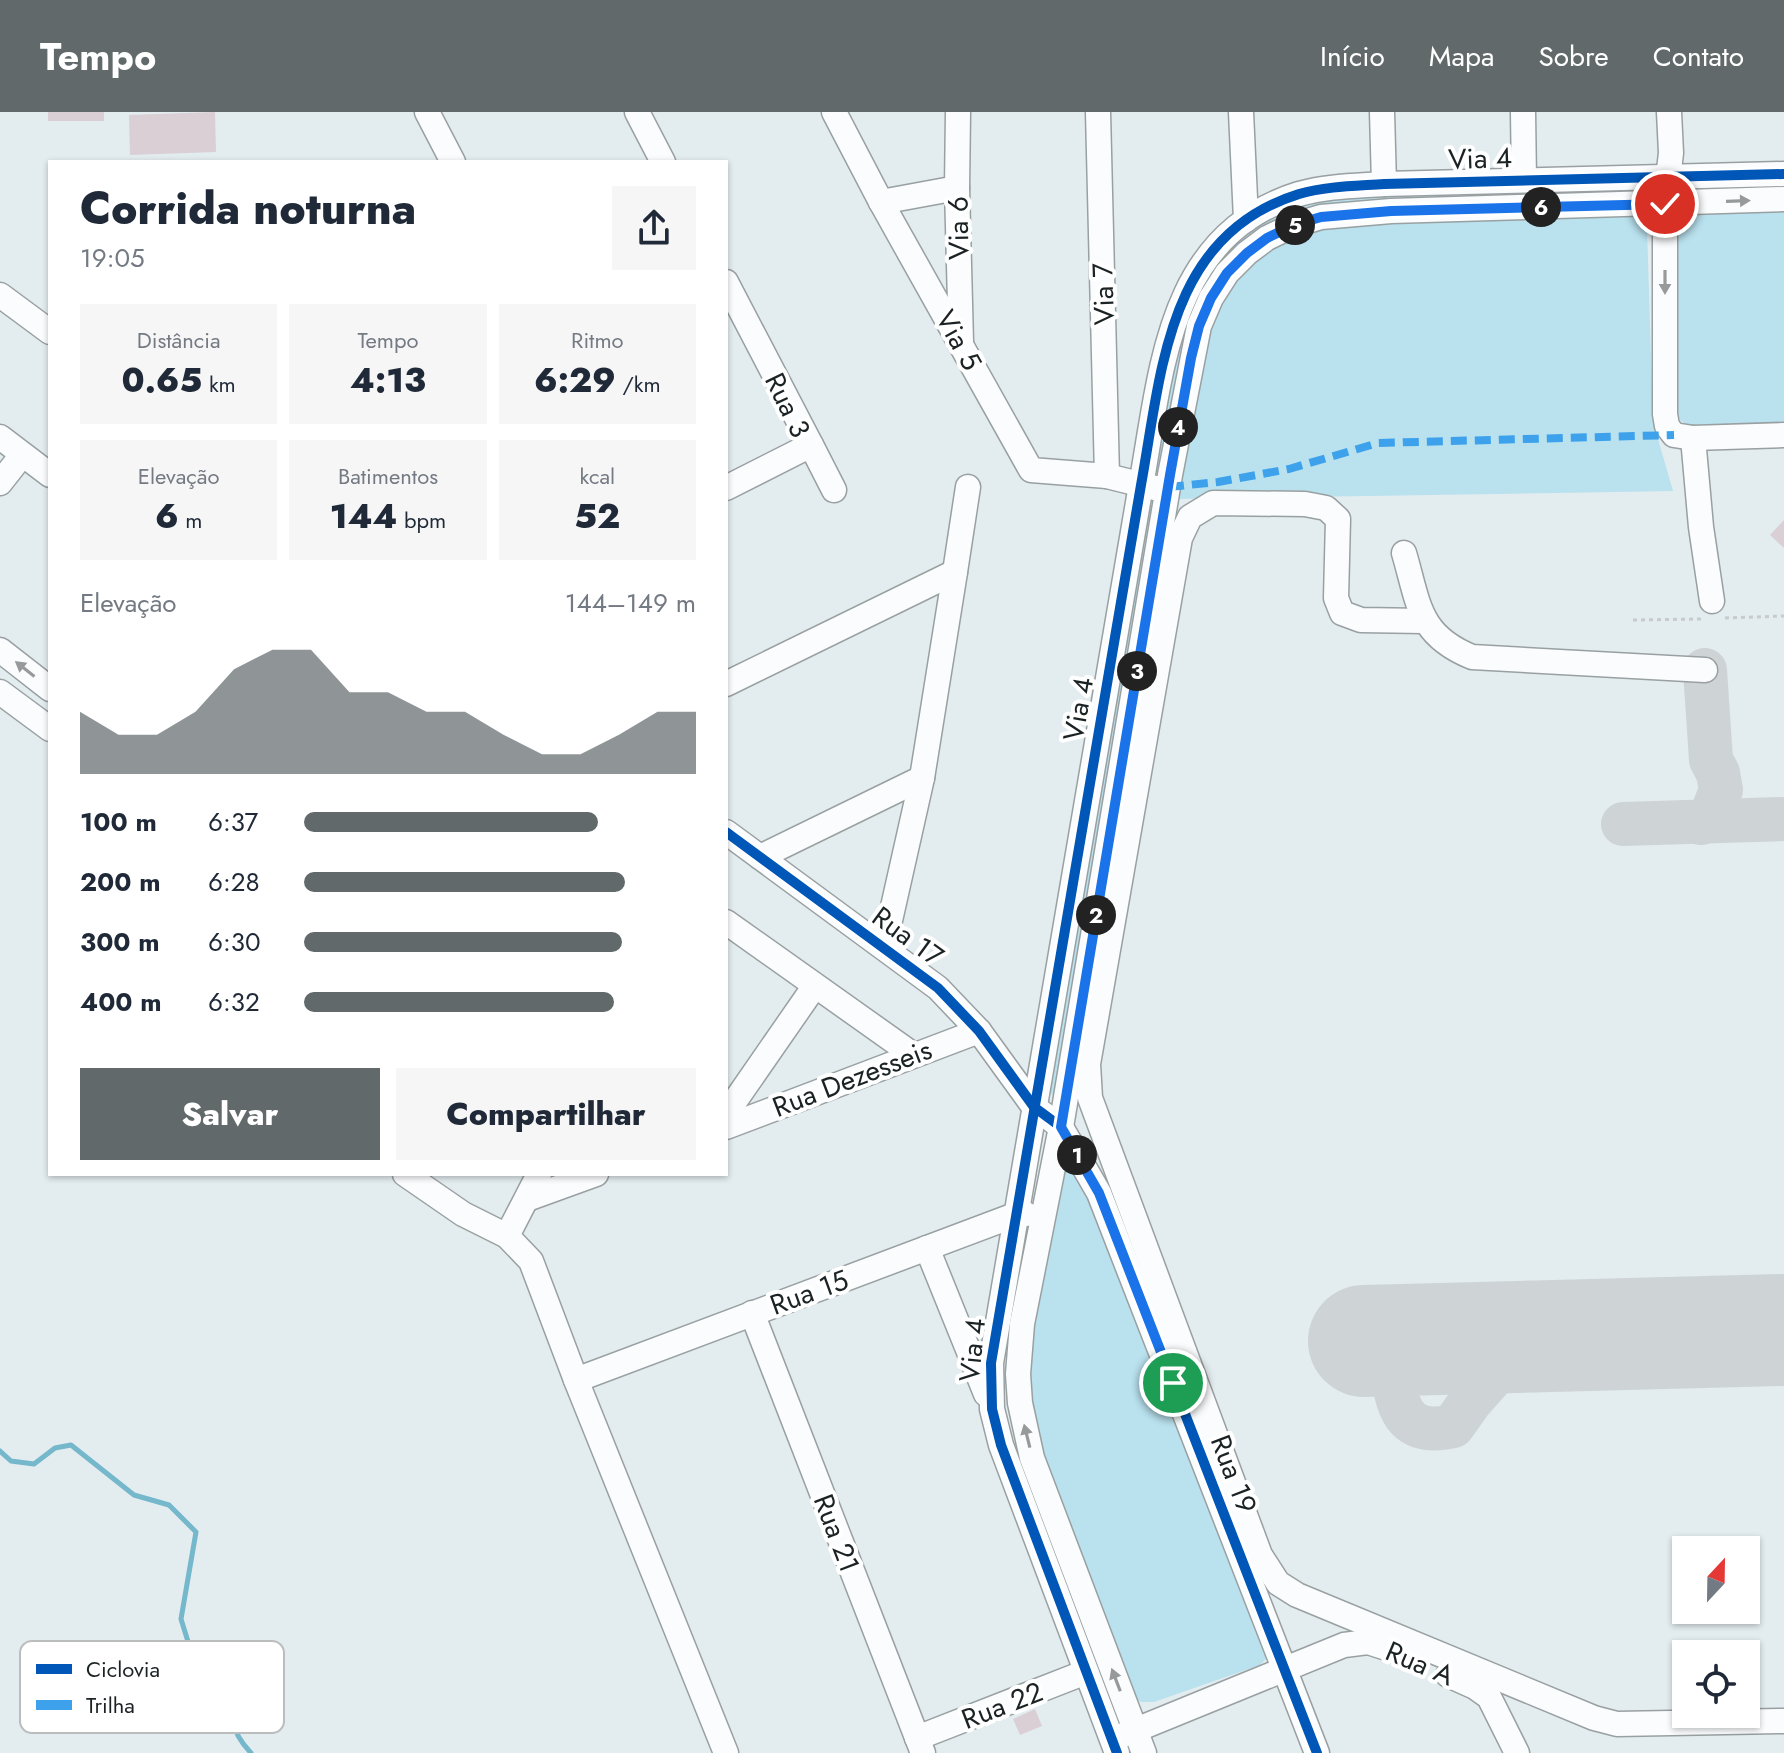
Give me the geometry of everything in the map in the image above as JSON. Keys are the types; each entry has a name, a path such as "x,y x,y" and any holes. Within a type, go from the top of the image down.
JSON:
{"street":[{"path":"427,112 452,160"},
{"path":"637,112 662,160"},
{"name":"Via 5","path":"834,112 1031,470 1107,476 1153,488 1168,487"},
{"name":"Via 6","path":"958,112 961,344"},
{"name":"Via 7","path":"1098,112 1107,476"},
{"path":"1241,112 1246,220"},
{"path":"1382,112 1384,184"},
{"path":"1523,112 1524,180"},
{"path":"1669,112 1669,176 1665,204 1667,426 1674,435 1693,438 1784,435"},
{"name":"Via 4","path":"1115,1747 1001,1445 992,1409 991,1363 1141,485 1166,347 1177,310 1197,270 1217,245 1246,220 1301,193 1333,187 1384,184 1784,174"},
{"path":"881,202 957,188"},
{"name":"Via 4","path":"1144,1753 1032,1458 1018,1374 1168,487 1199,326 1211,298 1227,273 1247,253 1267,238 1308,221 1355,213 1784,199"},
{"name":"Rua 3","path":"728,286 811,445 728,487"},
{"path":"0,295 48,331"},
{"path":"0,437 48,474"},
{"path":"1693,438 1712,601"},
{"path":"811,445 834,490"},
{"path":"0,483 22,455"},
{"path":"884,947 922,778 968,487"},
{"path":"1424,621 1361,620 1342,613 1336,598 1338,519 1326,508 1305,504 1213,503 1190,517 1180,538 1088,1064 1090,1098 1260,1555 1278,1583 1297,1595 1594,1718 1617,1724 1784,1721"},
{"path":"1404,553 1424,621 1450,648 1472,657 1705,670"},
{"path":"728,683 955,572"},
{"path":"0,650 48,687"},
{"path":"0,692 48,728"},
{"path":"760,857 922,778"},
{"name":"Rua 17","path":"728,833 938,988 979,1031 1034,1107 1061,1127"},
{"path":"728,923 912,1054"},
{"path":"728,1111 814,987"},
{"name":"Rua Dezesseis","path":"728,1126 979,1031"},
{"name":"Rua 19","path":"1061,1127 1099,1193 1317,1753"},
{"path":"408,1176 463,1214 507,1236 531,1261 726,1753"},
{"path":"507,1236 538,1176"},
{"path":"527,1199 590,1176"},
{"name":"Rua 15","path":"576,1380 1015,1215 1043,1213"},
{"path":"927,1248 992,1409"},
{"name":"Rua 21","path":"752,1313 920,1746"},
{"name":"Rua A","path":"1115,1747 1135,1730 1284,1668 1344,1645 1368,1642 1385,1646 1475,1687 1489,1697 1517,1753"},
{"name":"Rua 22","path":"920,1746 1086,1672"}],"shaded area":[{"path":"1649,187 1648,195 1365,204 1224,263 1160,473 1155,473 1173,351 1214,261 1265,217 1326,197"},
{"path":"1784,208 1784,426 1695,430 1680,420 1677,411 1672,226 1678,212"},
{"path":"1640,214 1647,229 1653,422 1673,491 1179,499 1201,357 1221,298 1252,260 1295,235 1344,223"},
{"path":"1147,506 1155,507 1054,1095 1046,1093"},
{"path":"1061,1157 1074,1166 1084,1181 1267,1658 1260,1665 1154,1702 1141,1702 1133,1698 1037,1442 1030,1412 1028,1343"}],"building":[{"path":"48,112 104,112 104,121 48,121"},
{"path":"215,112 216,152 130,155 129,115"},
{"path":"1784,520 1784,548 1770,535"},
{"path":"1035,1709 1042,1726 1020,1735 1013,1719"}],"waterway":[{"path":"0,1451 11,1461 34,1464 55,1448 71,1445 134,1495 169,1505 196,1532 181,1619 188,1641"},
{"path":"236,1733 251,1753"}],"taxiway":[{"path":"1701,823 1712,813 1721,790 1718,773 1711,760 1705,670"},
{"path":"1623,824 1784,819"},
{"path":"1390,1340 1400,1406 1417,1425 1432,1428 1453,1426 1501,1367 1557,1336"}],"runway":[{"path":"1364,1341 1784,1330"}],"marked path":[{"path":"1168,487 1218,482 1289,469 1378,443 1674,435"}],"cycle path":[{"path":"1117,1753 1001,1445 992,1409 991,1363 1156,397 1178,312 1197,274 1222,241 1255,214 1310,191 1384,184 1784,174"},
{"path":"728,833 938,988 979,1031 1034,1107 1061,1127 1099,1193 1317,1753"}],"route":[{"path":"1173,1383 1099,1193 1061,1127 1170,475 1199,326 1211,298 1227,273 1247,253 1267,238 1321,217 1391,211 1665,204"}]}
